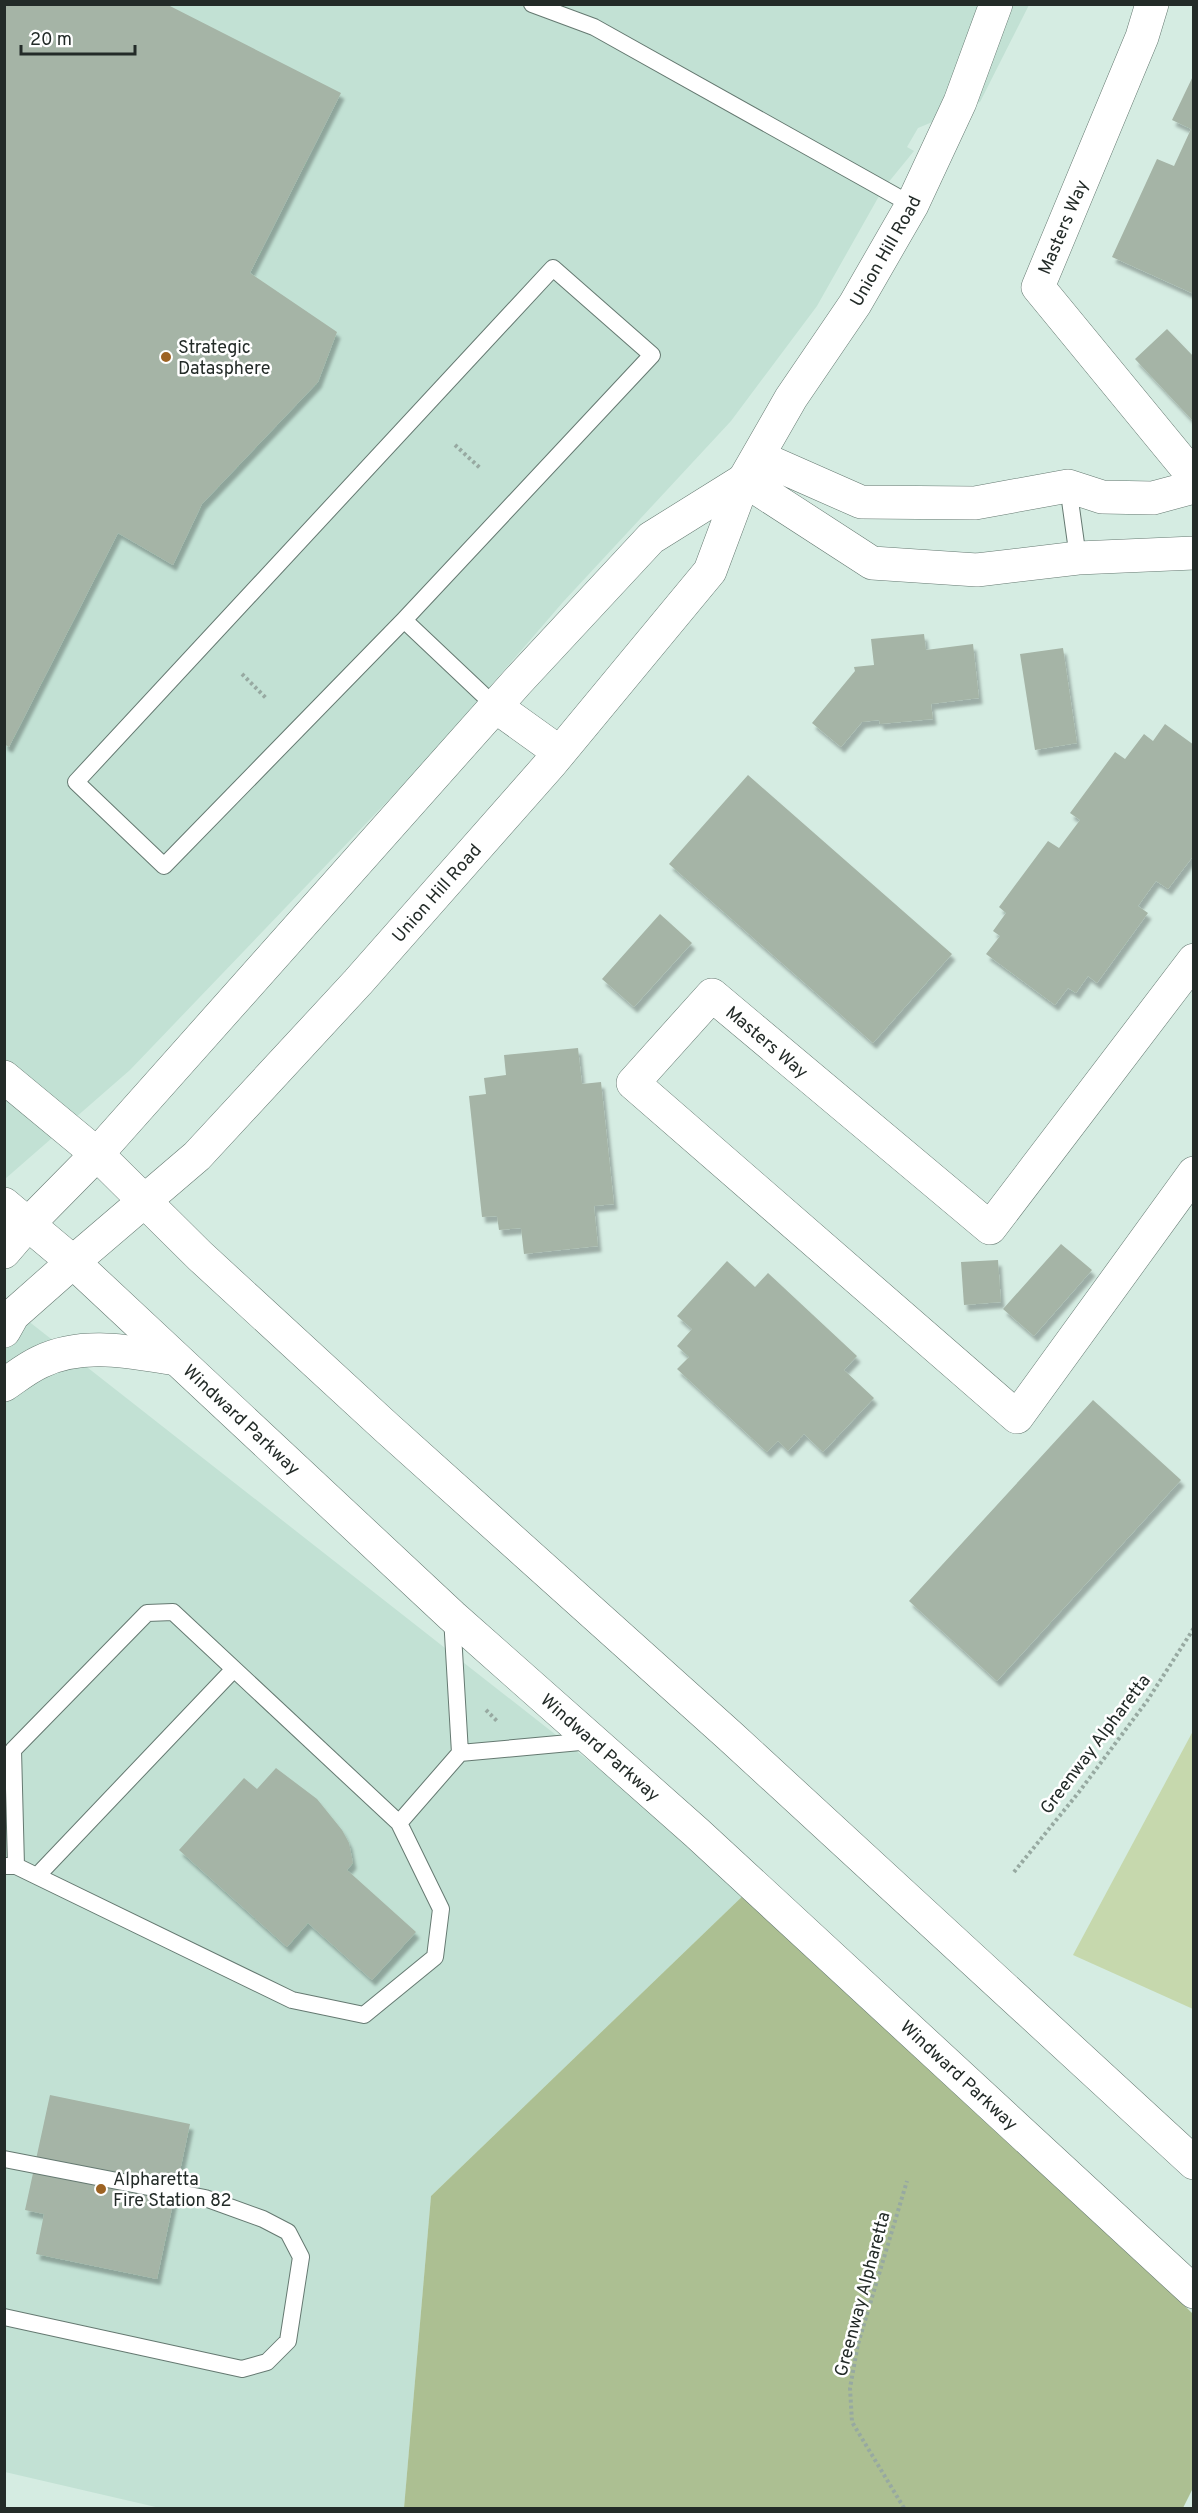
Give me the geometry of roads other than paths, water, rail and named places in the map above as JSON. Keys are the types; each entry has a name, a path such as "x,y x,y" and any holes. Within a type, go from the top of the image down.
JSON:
{"street":[{"name":"Union Hill Road","path":"4,1331 13,1315 196,1156 231,1120 358,982 559,753 710,571 752,469 791,398 855,304 912,205 960,102 996,4"},
{"name":"Masters Way","path":"1152,4 1142,38 1038,287 1194,477"},
{"name":"Union Hill Road","path":"4,1252 16,1214 96,1154 495,706 651,538 752,469"},
{"path":"752,469 861,502 975,503 1068,486 1102,497 1153,498 1194,487"},
{"path":"752,469 872,563 977,570 1078,558 1194,553"},
{"path":"861,502 872,563"},
{"path":"495,706 559,753"},
{"name":"Masters Way","path":"1194,960 990,1228 712,995 633,1083 1017,1417 1194,1173"},
{"path":"4,1077 96,1154 387,1428 730,1736 1194,2163"},
{"name":"Windward Parkway","path":"16,1214 73,1262 452,1616 697,1833 1194,2292"},
{"path":"4,1385 40,1362 62,1354 86,1350 112,1349 176,1359"}],"lane":[{"path":"532,4 594,27 912,205"},
{"path":"553,268 652,355 404,620 164,866 76,783 553,268"},
{"path":"1068,486 1078,558"},
{"path":"404,620 495,706"},
{"path":"173,1612 234,1669 399,1823 441,1909 435,1957 364,2015 292,2000 37,1876 10,1866 13,1750 147,1613 173,1612"},
{"path":"452,1616 460,1754"},
{"path":"37,1876 234,1669"},
{"path":"399,1823 460,1754 593,1741"},
{"path":"4,2159 205,2198 264,2219 288,2232 301,2257 288,2342 267,2362 242,2369 4,2317"}],"place":[{"name":"Strategic Datasphere","path":"166,357"},
{"name":"Alpharetta Fire Station 82","path":"101,2189"}]}
